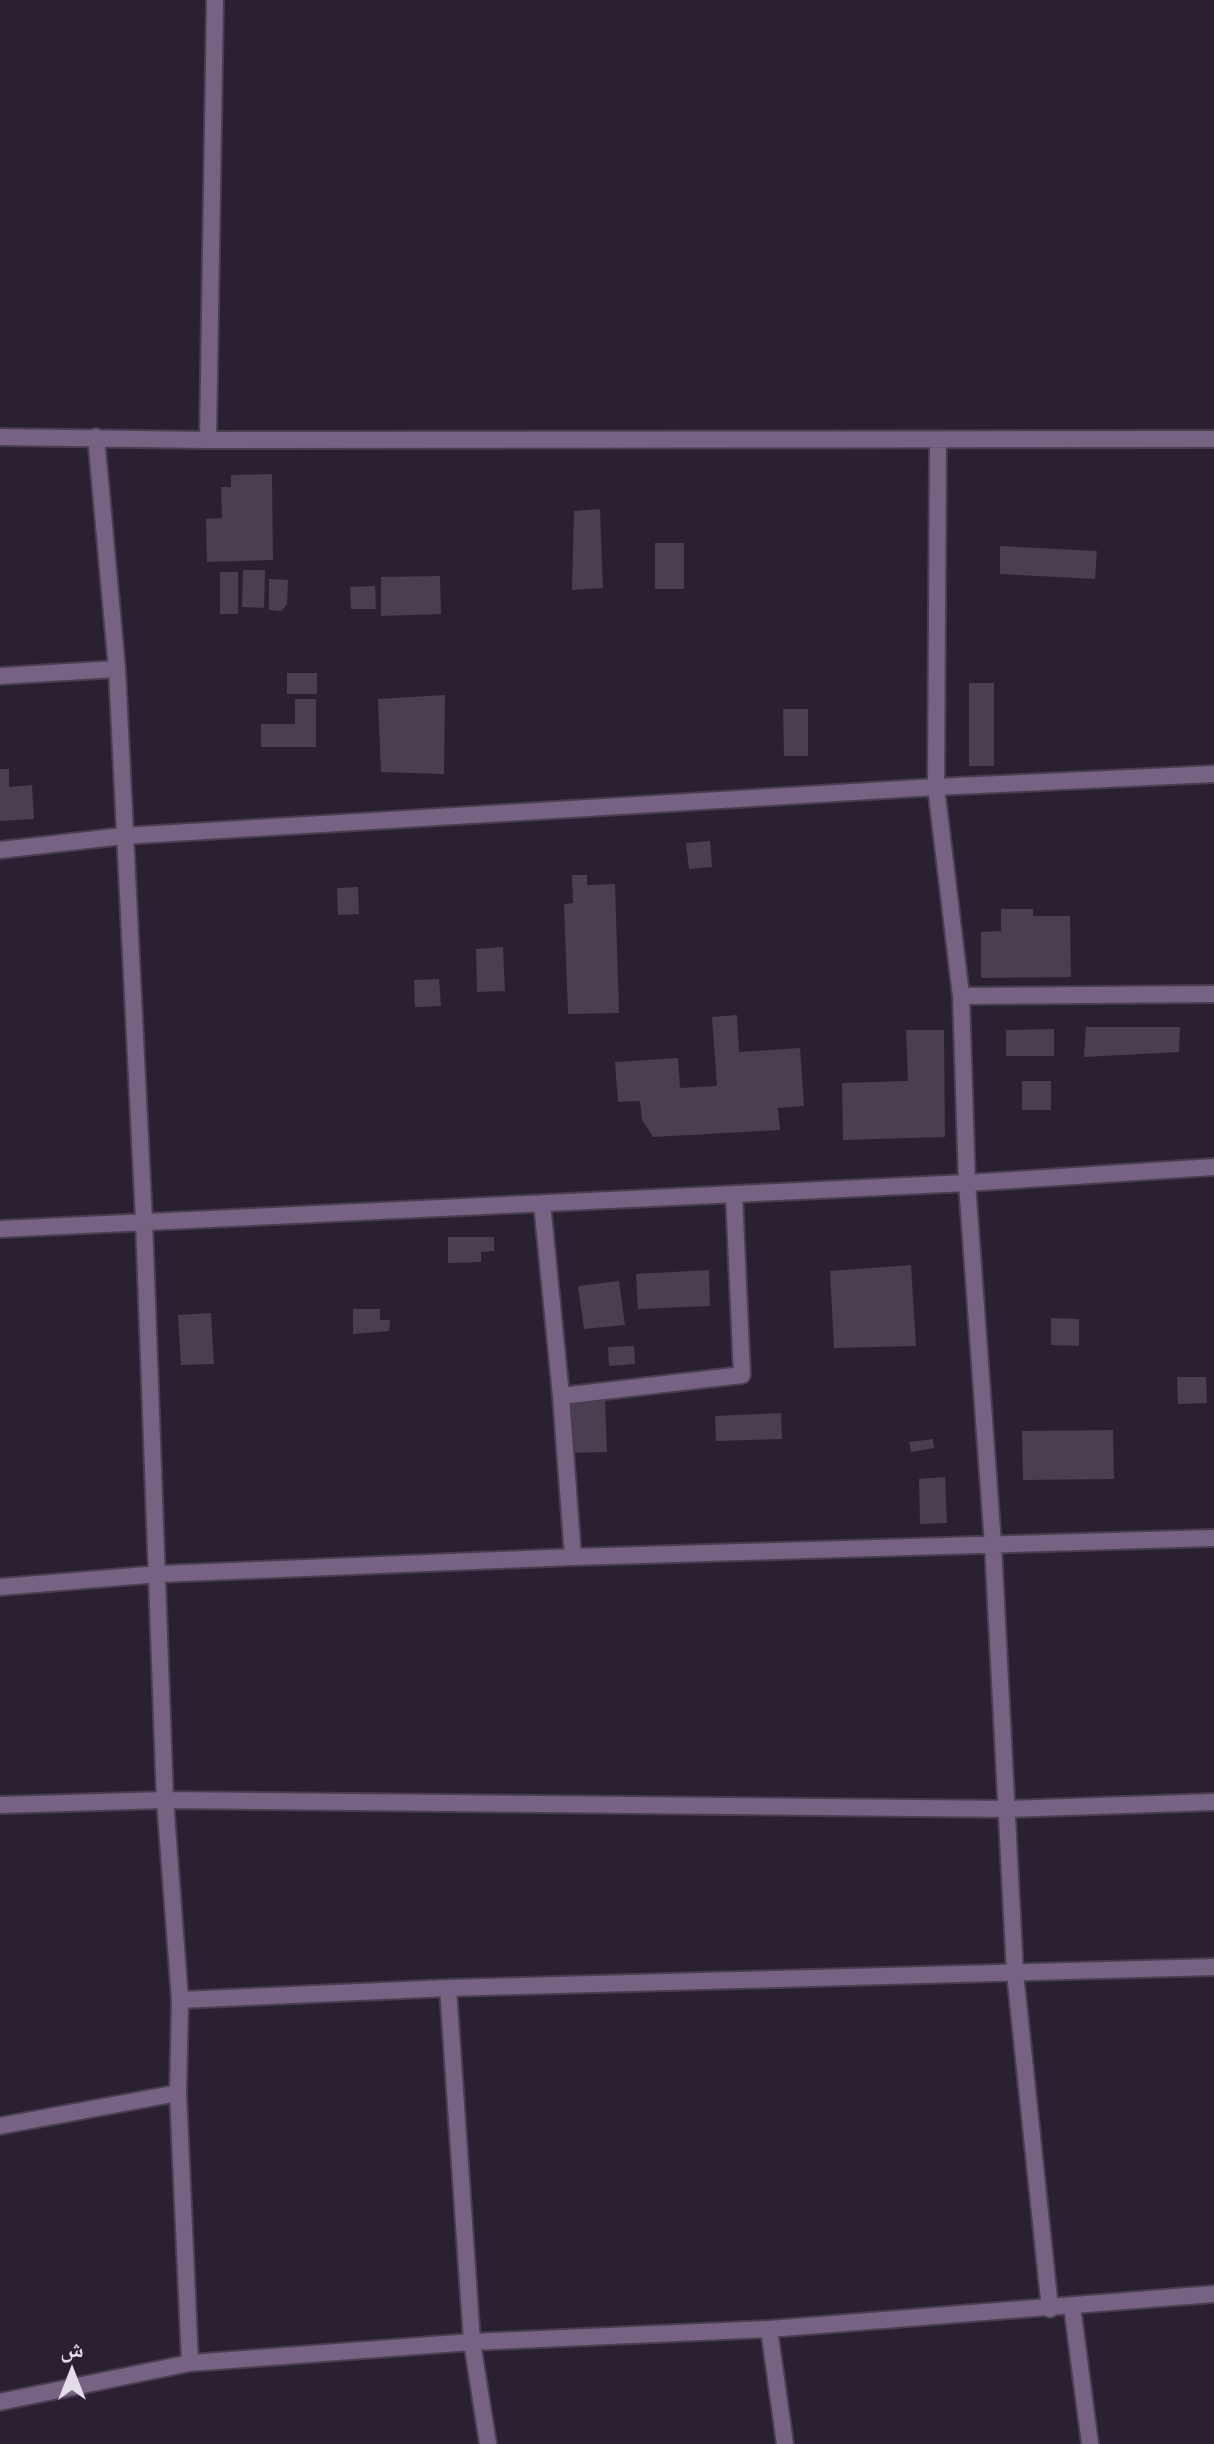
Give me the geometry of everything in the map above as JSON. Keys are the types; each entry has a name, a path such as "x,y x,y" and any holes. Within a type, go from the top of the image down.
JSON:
{"street":[{"path":"208,440 215,0"},
{"path":"0,437 208,440 1214,439"},
{"path":"96,437 117,669 144,1221 165,1800 180,2000 178,2093 190,2363"},
{"path":"938,441 936,787 961,996 967,1183 993,1545 1015,1973 1050,2309"},
{"path":"0,676 117,669"},
{"path":"0,850 123,836 936,787 1214,774"},
{"path":"961,996 1214,994"},
{"path":"0,1229 967,1183 1214,1167"},
{"path":"561,1396 742,1375 734,1194"},
{"path":"542,1203 573,1557"},
{"path":"0,1587 159,1574 573,1557 1214,1538"},
{"path":"0,1805 165,1800 1008,1809 1214,1802"},
{"path":"180,2000 448,1988 1214,1967"},
{"path":"448,1988 472,2342 488,2444"},
{"path":"0,2126 178,2093"},
{"path":"0,2402 190,2363 472,2342 769,2329 1214,2294"},
{"path":"1072,2306 1090,2444"},
{"path":"769,2329 785,2444"}],"building":[{"path":"272,474 273,560 207,562 206,519 222,518 221,487 231,487 231,475"},
{"path":"600,509 603,588 572,590 574,511"},
{"path":"655,543 684,543 684,589 655,589"},
{"path":"1000,546 1097,551 1095,579 1000,574"},
{"path":"243,570 265,570 264,608 242,607"},
{"path":"220,572 238,572 238,614 220,614"},
{"path":"440,576 441,614 381,616 381,577"},
{"path":"269,579 288,580 287,604 282,611 269,610"},
{"path":"375,586 376,609 351,609 350,587"},
{"path":"287,673 317,673 317,694 287,694"},
{"path":"969,683 994,683 994,766 969,766"},
{"path":"445,695 444,774 381,772 378,699"},
{"path":"295,699 316,699 316,747 261,747 261,724 295,724"},
{"path":"783,709 808,709 808,756 784,756"},
{"path":"0,769 9,769 9,787 32,785 34,819 0,821"},
{"path":"710,841 712,867 689,869 686,843"},
{"path":"572,875 587,875 587,885 615,884 619,1013 568,1014 564,904 573,903"},
{"path":"358,887 359,914 338,915 337,888"},
{"path":"1001,909 1033,909 1033,916 1070,916 1071,977 981,978 981,932 1001,931"},
{"path":"503,947 505,991 477,992 476,949"},
{"path":"439,979 441,1006 415,1007 414,980"},
{"path":"737,1015 739,1052 800,1048 804,1106 778,1108 780,1130 653,1137 642,1120 640,1101 618,1102 615,1062 678,1058 680,1088 717,1086 712,1017"},
{"path":"1086,1027 1180,1027 1179,1052 1084,1057"},
{"path":"1054,1029 1054,1056 1006,1056 1006,1030"},
{"path":"906,1030 944,1030 945,1137 843,1140 842,1083 908,1081"},
{"path":"1022,1081 1051,1081 1051,1110 1022,1110"},
{"path":"448,1237 494,1237 494,1251 481,1252 481,1262 448,1263"},
{"path":"911,1265 916,1346 834,1348 830,1271"},
{"path":"709,1270 710,1306 638,1309 636,1274"},
{"path":"619,1281 625,1325 584,1329 578,1286"},
{"path":"353,1309 380,1309 380,1320 390,1320 389,1331 353,1334"},
{"path":"211,1313 214,1364 181,1365 178,1315"},
{"path":"1051,1318 1079,1319 1079,1346 1051,1345"},
{"path":"634,1346 635,1364 609,1366 608,1347"},
{"path":"1177,1377 1206,1377 1207,1403 1178,1404"},
{"path":"605,1399 607,1452 568,1453 566,1400"},
{"path":"781,1413 782,1439 716,1441 715,1416"},
{"path":"1113,1430 1114,1479 1023,1480 1022,1431"},
{"path":"933,1439 934,1448 911,1452 909,1442"},
{"path":"945,1477 947,1523 920,1524 919,1479"}]}
